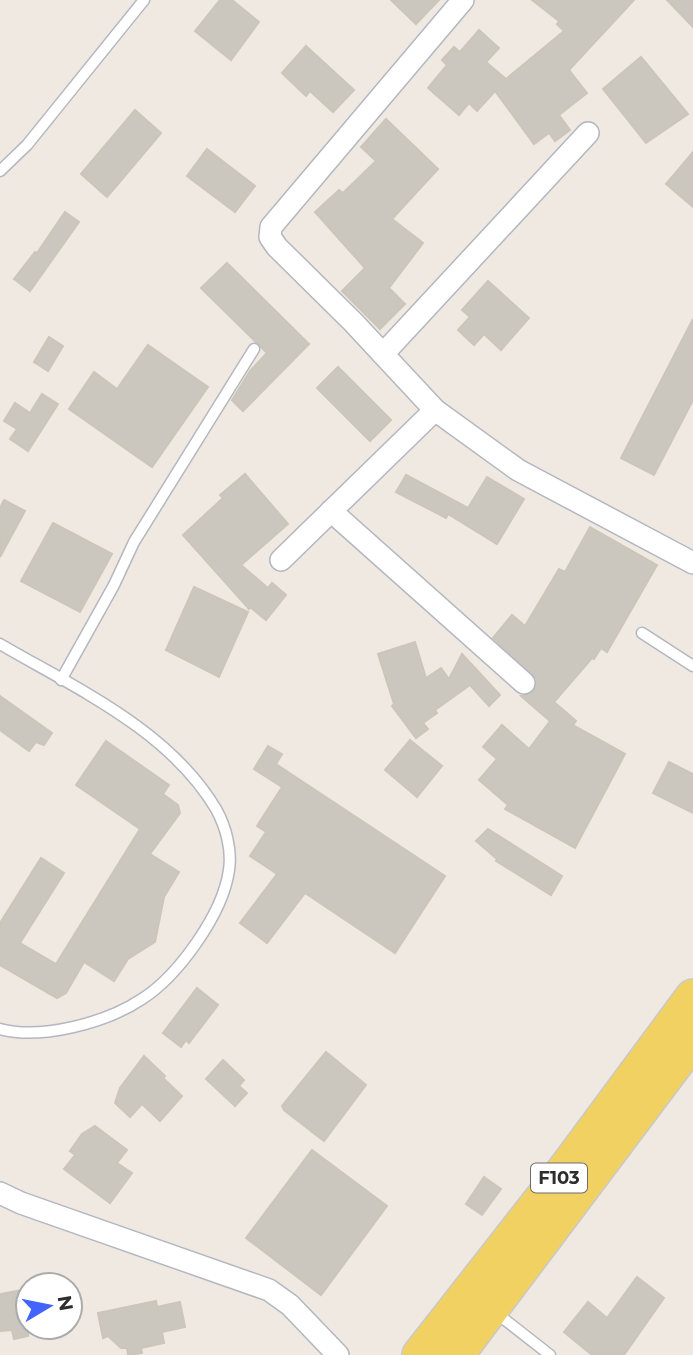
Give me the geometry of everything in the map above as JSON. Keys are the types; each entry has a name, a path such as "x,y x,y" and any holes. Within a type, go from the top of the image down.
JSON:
{"main road":[{"name":"F103","path":"420,1355 568,1166 693,997"},
{"name":"F103","path":"456,1355 690,1051"}],"street":[{"path":"463,0 271,227 270,237 276,247 435,410 518,470 693,563"},
{"path":"383,354 588,132"},
{"path":"281,560 435,410"},
{"path":"331,512 524,683"},
{"path":"0,1193 21,1203 270,1290 290,1304 338,1355"}],"lane":[{"path":"0,171 27,145 144,0"},
{"path":"61,680 114,585 134,542 254,349"},
{"path":"642,632 693,666"},
{"path":"0,644 149,734 196,781 217,811 228,837 229,871 224,893 189,953 169,977 143,999 115,1013 75,1026 43,1032 11,1032 0,1029"},
{"path":"491,1308 550,1355"}],"building":[{"path":"220,0 232,0 259,22 231,60 195,31"},
{"path":"391,0 439,0 416,24"},
{"path":"532,0 634,0 569,70 587,93 559,115 570,130 555,141 549,133 534,144 495,91 477,111 469,103 459,115 428,88 447,65 442,60 454,47 460,52 479,30 499,48 486,62 506,79 564,31 557,24 559,21"},
{"path":"667,0 693,0 693,27"},
{"path":"306,46 354,90 333,112 310,91 306,96 282,73"},
{"path":"641,57 688,114 646,143 603,89"},
{"path":"135,110 161,133 107,197 81,174"},
{"path":"386,119 438,169 392,219 423,243 389,288 405,304 380,329 342,291 365,268 315,212 339,190 343,193 376,161 361,147"},
{"path":"207,149 255,186 235,212 187,176"},
{"path":"693,152 693,207 666,184"},
{"path":"65,212 79,222 30,291 14,279 35,252 37,253"},
{"path":"227,263 309,344 243,411 232,400 250,371 267,353 201,288"},
{"path":"488,281 529,318 501,350 484,334 474,345 458,330 470,317 462,310"},
{"path":"693,319 693,400 654,475 621,458"},
{"path":"49,337 63,346 48,371 34,362"},
{"path":"148,345 208,387 152,467 69,409 94,372 117,389"},
{"path":"338,367 391,420 370,441 317,388"},
{"path":"42,394 58,404 28,451 10,439 17,429 4,421 15,403 30,413"},
{"path":"245,474 288,524 241,565 268,588 272,583 286,595 266,620 250,607 249,609 183,535 223,498 220,495"},
{"path":"406,475 468,508 487,477 524,499 497,544 448,514 446,518 396,492"},
{"path":"4,500 25,511 0,557 0,508"},
{"path":"53,523 112,554 80,612 21,581"},
{"path":"590,527 657,565 607,652 601,648 554,702 576,721 573,725 625,754 575,848 505,809 508,805 479,780 497,759 483,747 502,725 529,749 550,721 521,696 534,691 537,680 533,674 493,638 512,615 525,626 559,569 565,572"},
{"path":"194,587 248,612 219,677 166,650"},
{"path":"415,642 426,678 441,668 449,679 462,654 500,695 489,706 470,685 435,710 437,713 423,723 428,729 416,738 392,706 394,704 378,654"},
{"path":"0,696 52,733 44,745 36,742 29,751 0,730"},
{"path":"410,740 442,766 417,797 385,770"},
{"path":"106,741 169,785 163,794 178,805 180,813 150,854 179,872 164,897 155,942 128,959 114,981 84,962 66,993 57,998 0,965 0,923 41,858 64,873 20,943 56,964 140,829 76,785"},
{"path":"268,746 282,754 276,764 445,876 395,953 305,893 267,943 240,923 277,874 250,856 266,832 257,826 282,787 254,769"},
{"path":"669,762 693,774 693,813 653,793"},
{"path":"488,829 562,876 551,895 496,861 497,859 476,841"},
{"path":"197,988 218,1005 189,1043 186,1040 181,1047 163,1033"},
{"path":"326,1052 366,1085 324,1141 282,1106"},
{"path":"144,1056 182,1096 160,1121 142,1104 130,1117 115,1103 120,1088"},
{"path":"223,1060 244,1080 239,1086 247,1093 235,1106 206,1079"},
{"path":"95,1126 127,1150 117,1163 132,1173 110,1203 64,1169 75,1155 70,1151 82,1134"},
{"path":"312,1150 387,1206 321,1295 246,1238"},
{"path":"484,1177 501,1189 482,1215 466,1204"},
{"path":"637,1277 664,1298 624,1355 592,1355 564,1332 588,1302 607,1318"},
{"path":"14,1292 14,1339 12,1330 0,1331 1,1294"},
{"path":"156,1301 157,1307 180,1302 185,1327 162,1332 164,1343 141,1348 142,1353 128,1355 127,1348 121,1348 108,1336 103,1338 98,1313"}]}
